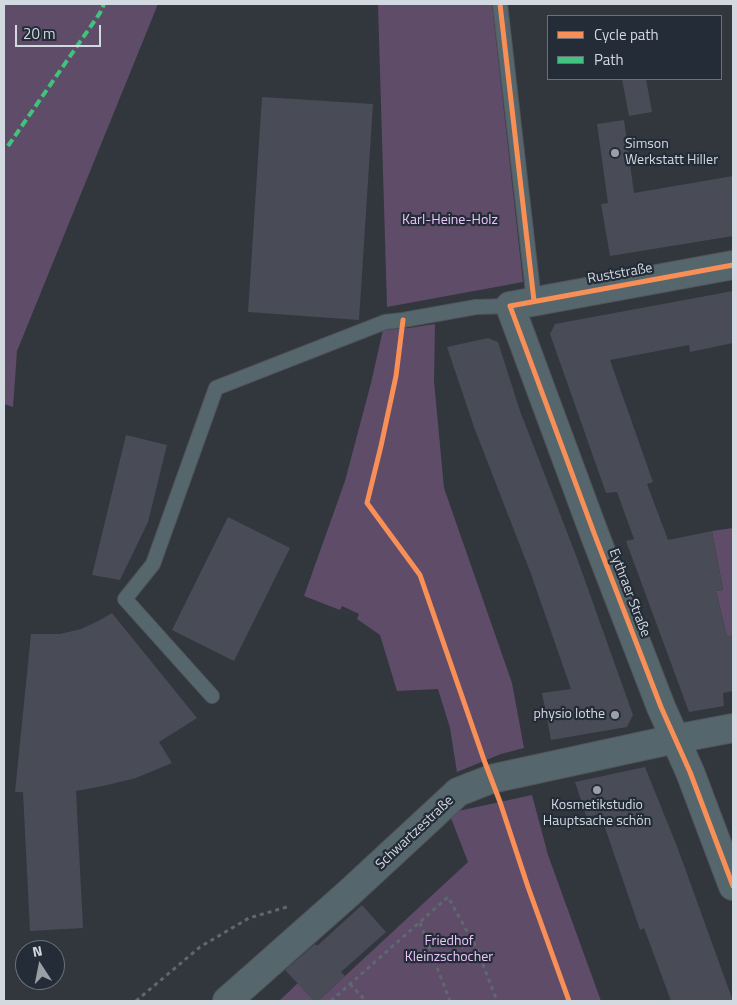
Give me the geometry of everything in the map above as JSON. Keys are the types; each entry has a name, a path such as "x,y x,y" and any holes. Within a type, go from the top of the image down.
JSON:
{"street":[{"name":"Ruststraße","path":"522,304 733,265"},
{"name":"Eythraer Straße","path":"522,304 597,542 661,707 690,772 733,886"},
{"name":"Schwartzestraße","path":"227,1001 349,893 458,792 491,779 675,738 733,728"}],"lane":[{"path":"212,696 125,599 153,564 216,388 385,322 476,307 522,304 500,4"}],"path":[{"path":"331,1001 448,897 477,949 497,1001"},
{"path":"136,1001 200,946 249,918 294,905"},
{"path":"420,923 450,1001"},
{"path":"350,984 366,1001"}],"green space":[{"path":"4,4 158,4 17,351 13,407 4,404"},
{"name":"Karl-Heine-Holz","path":"378,4 492,4 523,282 387,307"},
{"path":"435,324 434,381 444,488 512,683 524,748 501,754 457,772 450,728 438,689 397,691 380,635 357,619 359,614 342,606 340,610 304,596 345,481 383,330"},
{"path":"733,528 733,635 727,637 716,591 723,590 712,531"},
{"name":"Friedhof Kleinzschocher","path":"532,795 548,855 601,1001 318,1001 468,862 449,813"},
{"path":"298,983 314,1001 279,1001"}],"building":[{"path":"622,80 646,80 652,112 629,116"},
{"path":"262,97 373,104 359,320 248,312"},
{"path":"624,120 634,193 733,176 733,236 610,256 601,204 608,203 597,124"},
{"path":"733,291 733,343 690,352 689,345 610,360 653,482 647,484 668,540 712,531 723,590 716,591 727,637 733,635 733,691 723,693 724,706 689,712 626,541 634,539 617,492 606,493 550,334 555,324"},
{"path":"488,338 498,342 520,411 577,558 633,715 627,727 551,740 542,693 571,689 531,574 474,427 447,347"},
{"path":"126,435 167,445 148,522 120,580 92,575"},
{"path":"228,517 290,548 234,661 172,630"},
{"path":"112,613 197,718 159,742 172,763 136,778 76,791 83,928 30,931 23,792 15,792 31,634 60,634 81,629"},
{"path":"645,767 678,849 733,1001 671,1001 644,928 640,930 600,813 587,818 575,782"},
{"path":"362,905 386,932 341,972 345,976 318,1001 314,1001 285,970 315,944 317,946"}],"marked path":[{"path":"8,146 100,13 104,4"}],"cycle path":[{"path":"500,4 534,301"},
{"path":"733,265 510,306 594,533 661,707 690,772 733,886"},
{"path":"403,320 396,376 367,503 420,575 569,1001"}],"place":[{"name":"Simson Werkstatt Hiller","path":"615,153"},
{"name":"physio lothe","path":"615,715"},
{"name":"Kosmetikstudio Hauptsache schön","path":"597,790"}]}
